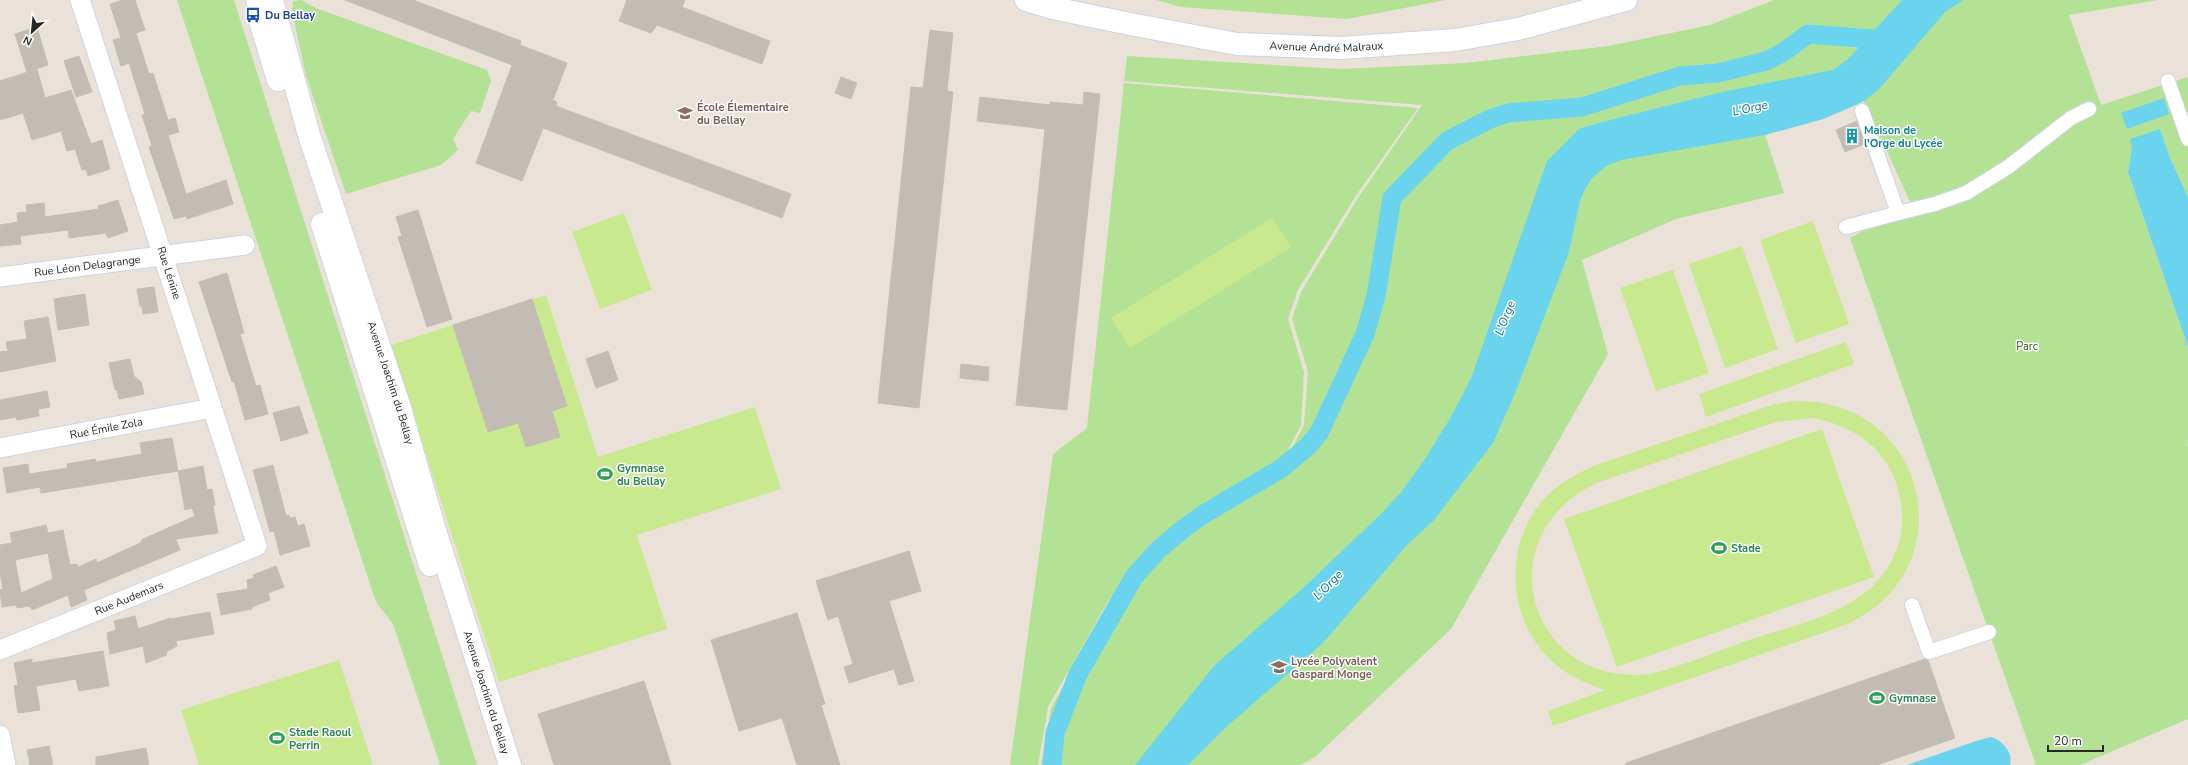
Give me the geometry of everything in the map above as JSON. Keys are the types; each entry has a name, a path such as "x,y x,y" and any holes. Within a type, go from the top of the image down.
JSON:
{"street":[{"name":"Rue Lénine","path":"80,0 257,546"},
{"name":"Avenue Joachim du Bellay","path":"257,0 261,24 287,111 494,765"},
{"name":"Avenue Joachim du Bellay","path":"272,0 310,135 400,408 434,527 510,765"},
{"name":"Avenue André Malraux","path":"1026,0 1052,8 1223,42 1341,48 1455,40 1518,29 1588,12 1626,0"},
{"path":"2168,81 2188,139"},
{"path":"1846,227 1935,204 1966,193 2008,167 2071,118 2089,109"},
{"path":"1862,111 1898,213"},
{"name":"Rue Léon Delagrange","path":"0,278 245,245"},
{"name":"Rue Émile Zola","path":"0,448 212,408"},
{"name":"Rue Audemars","path":"0,650 257,546"},
{"path":"1912,605 1930,652 1989,632"},
{"path":"0,736 6,765"}],"green space":[{"path":"177,0 234,0 477,765 440,765 393,624 376,602"},
{"path":"301,0 316,8 487,70 491,81 480,113 471,111 453,139 458,150 441,165 346,194 306,76 292,11 293,1"},
{"path":"1156,0 1446,0 1347,19 1181,7"},
{"name":"Parc","path":"1774,0 2158,0 2069,15 2101,105 2188,77 2188,197 2170,158 2160,129 2132,148 2128,172 2188,347 2188,445 2184,434 2188,447 2188,719 2080,765 2036,765 1850,238 1911,204 1864,101 1823,119 1765,135 1784,193 1676,219 1582,260 1608,354 1451,629 1315,757 1300,765 1041,765 1051,708 1110,603 1157,548 1196,515 1223,497 1249,487 1283,465 1304,425 1308,372 1292,319 1301,292 1358,198 1422,105 1124,81 1127,56 1341,69 1466,63 1608,46 1710,25"},
{"path":"1124,83 1418,108 1355,197 1298,290 1288,319 1304,372 1301,425 1281,464 1247,485 1222,496 1194,512 1155,546 1108,601 1048,707 1038,765 1010,765 1053,454 1087,428"},
{"path":"624,213 652,290 600,309 572,232"},
{"path":"1272,218 1291,247 1130,348 1111,318"},
{"path":"1813,221 1849,324 1796,343 1760,240"},
{"path":"1742,246 1778,349 1725,368 1689,264"},
{"path":"1673,270 1709,373 1656,391 1620,288"},
{"name":"Gymnase du Bellay","path":"546,295 598,457 755,407 781,489 637,535 667,629 499,682 391,345"},
{"path":"1846,342 1854,364 1706,417 1699,394"},
{"path":"1794,401 1840,407 1877,427 1902,457 1916,492 1918,531 1907,568 1882,601 1843,626 1553,726 1548,711 1605,690 1578,679 1560,669 1539,647 1527,627 1519,606 1516,584 1516,562 1521,540 1530,519 1548,494 1573,476 1593,466 1772,405","holes":["1812,418 1825,421 1851,431 1873,446 1889,467 1900,496 1902,529 1898,545 1888,567 1874,584 1858,598 1818,618 1752,639 1688,663 1649,674 1607,672 1574,657 1550,633 1536,603 1532,569 1541,536 1563,506 1599,482 1776,422"]},
{"name":"Stade","path":"1822,429 1874,577 1617,667 1564,519"},
{"name":"Stade Raoul Perrin","path":"339,660 373,765 199,765 181,710"}],"water":[{"name":"L'Orge","path":"1902,0 1963,0 1945,12 1880,88 1864,101 1823,119 1765,135 1621,160 1606,166 1592,178 1580,201 1569,252 1516,391 1493,443 1434,520 1407,545 1323,643 1225,728 1188,765 1135,765 1214,666 1301,590 1383,512 1402,491 1423,462 1451,417 1472,376 1547,161 1579,129 1722,92 1833,70 1848,59"},
{"path":"2164,98 2169,114 2127,129 2121,113"},
{"path":"2160,129 2170,158 2188,197 2188,347 2128,172 2132,148 2130,139"},
{"path":"1991,737 1999,741 2006,748 2011,760 2010,765 1907,765 1976,741"}],"building":[{"path":"123,0 135,0 145,30 136,33 149,74 153,73 168,120 175,118 179,132 168,135 186,194 226,180 233,204 187,219 186,216 174,219 149,147 152,146 142,115 145,114 129,63 121,66 113,40 121,38 110,4"},
{"path":"345,0 413,0 521,41 520,45 567,63 553,100 557,102 556,106 791,194 782,218 543,128 522,181 476,163 512,65"},
{"path":"627,0 685,0 682,7 770,41 762,64 657,25 651,33 619,21"},
{"path":"37,27 48,65 27,72 15,34"},
{"path":"930,30 953,33 947,91 953,92 919,408 878,403 911,87 923,88"},
{"path":"79,56 92,92 76,97 64,61"},
{"path":"37,69 45,98 71,90 91,144 102,140 110,169 88,176 86,169 82,170 75,149 67,151 61,131 32,140 23,113 0,120 0,81"},
{"path":"841,77 857,83 851,99 835,93"},
{"path":"1084,92 1100,94 1067,410 1016,405 1045,129 977,121 980,97 1050,105 1050,102 1083,105"},
{"name":"Maison de l'Orge du Lycée","path":"1857,121 1865,144 1845,152 1836,130"},
{"path":"118,200 128,231 108,238 106,233 69,238 68,230 20,236 21,244 0,246 0,225 18,222 17,213 27,212 26,205 44,203 45,217 99,209 98,206"},
{"path":"418,210 452,319 427,327 398,237 402,236 396,217"},
{"path":"227,273 244,333 240,334 256,386 260,385 268,414 245,420 234,381 232,382 199,282"},
{"path":"154,287 158,312 143,314 137,289"},
{"path":"85,294 89,325 58,330 54,299"},
{"path":"532,299 567,406 552,411 560,437 526,447 518,423 488,432 453,325"},
{"path":"48,317 56,361 0,372 0,352 8,351 6,342 27,339 24,321"},
{"path":"608,351 618,380 596,388 586,359"},
{"path":"130,359 134,376 141,382 144,394 119,399 117,390 115,390 109,363"},
{"path":"961,364 989,367 988,381 960,378"},
{"path":"47,391 50,407 38,409 39,416 17,420 16,417 0,420 0,400"},
{"path":"299,406 308,433 281,441 273,413"},
{"path":"172,438 178,471 41,493 40,487 7,493 3,468 28,464 29,474 68,468 67,464 95,459 96,462 142,454 140,443"},
{"path":"273,465 286,516 289,515 290,518 295,517 298,526 304,524 310,546 280,555 274,531 270,532 253,470"},
{"path":"203,466 207,490 212,489 215,505 213,506 218,533 176,539 180,550 84,590 87,600 71,607 68,595 32,610 30,606 17,608 16,605 2,607 0,590 3,589 0,572 0,545 12,543 10,533 46,525 48,533 63,530 70,565 77,564 78,567 96,559 97,563 142,542 141,540 195,516 192,508 185,510 178,471","holes":["48,553 53,579 21,593 15,560"]},
{"path":"909,551 921,591 889,601 914,681 899,685 894,669 849,683 844,667 853,664 838,616 828,620 816,581"},
{"path":"276,566 284,587 268,593 270,600 252,607 252,609 221,615 217,594 248,589 247,580 254,578 253,575"},
{"path":"210,612 214,634 176,641 177,646 166,652 167,655 146,663 143,646 110,654 107,633 116,630 114,621 135,616 138,629 170,618"},
{"path":"797,613 825,704 821,705 840,765 797,765 782,718 739,731 711,640"},
{"path":"103,651 109,686 79,691 76,679 36,686 40,710 18,713 14,686 18,685 14,663 32,659 32,663"},
{"name":"Gymnase","path":"1925,659 1928,660 1955,738 1877,765 1626,765 1626,763"},
{"path":"644,681 671,765 554,765 538,714"},
{"path":"49,746 53,765 30,765 27,750"},
{"path":"146,748 149,765 96,765 96,757"}],"waterway":[{"path":"1052,765 1055,733 1078,674 1134,577 1158,550 1183,529 1204,514 1282,468 1308,446 1319,433 1365,334 1376,296 1392,198 1447,141 1490,119 1508,113 1582,107 1680,76 1718,73 1766,61 1782,53 1808,34 1873,39 1882,43"}],"place":[{"name":"Du Bellay","path":"253,15"},
{"name":"École Élementaire du Bellay","path":"685,113"},
{"name":"Maison de l'Orge du Lycée","path":"1852,136"},
{"name":"Gymnase du Bellay","path":"605,474"},
{"name":"Stade","path":"1719,548"},
{"name":"Lycée Polyvalent Gaspard Monge","path":"1279,667"},
{"name":"Gymnase","path":"1877,698"},
{"name":"Stade Raoul Perrin","path":"277,738"}]}
